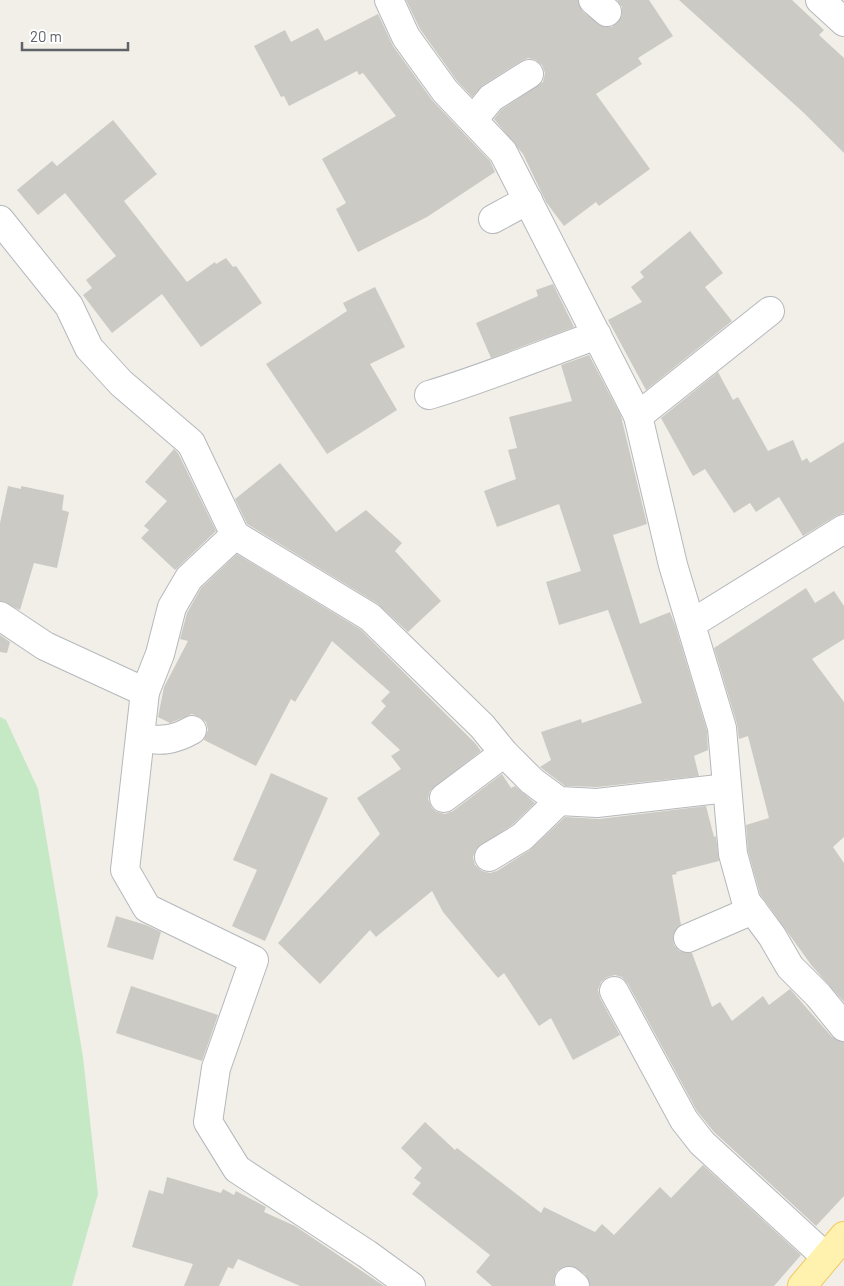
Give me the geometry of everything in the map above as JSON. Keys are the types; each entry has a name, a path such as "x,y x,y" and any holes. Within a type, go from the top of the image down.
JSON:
{"main road":[{"path":"802,1286 844,1236"}],"street":[{"path":"388,0 406,37 445,91 503,152 638,416 673,565 722,728 733,854 746,901 790,967 818,995 844,1027"},
{"path":"820,0 844,22"},
{"path":"473,120 491,98 529,74"},
{"path":"493,219 528,200"},
{"path":"0,220 69,306 89,348 121,383 191,443 235,535 370,617 482,726 504,753 532,781 558,801 597,803 727,788"},
{"path":"638,416 770,311"},
{"path":"429,395 474,381 597,335"},
{"path":"691,624 844,529"},
{"path":"235,535 189,578 172,607 160,654 145,692 125,870 147,908 254,960 216,1068 208,1122 237,1169 367,1254 411,1286"},
{"path":"0,616 44,646 145,692"},
{"path":"140,738 163,741 178,739 192,730"},
{"path":"444,798 504,753"},
{"path":"489,857 522,837 558,801"},
{"path":"688,938 753,910"},
{"path":"614,991 684,1120 702,1143 826,1257"}],"green space":[{"path":"0,717 6,720 38,789 83,1057 98,1194 72,1286 0,1286"}],"building":[{"path":"406,0 578,0 583,12 605,27 612,27 622,15 622,7 617,0 649,0 673,36 638,58 642,64 596,94 650,169 599,206 596,202 564,226 546,202 523,154 494,119 501,110 543,82 545,73 542,65 536,60 528,58 521,61 483,85 472,97 457,81 420,29"},
{"path":"679,0 792,0 824,30 819,35 844,58 844,153 804,113"},
{"path":"378,14 393,46 432,100 490,161 495,172 427,217 358,252 336,209 346,203 322,159 396,116 363,73 359,75 357,71 289,106 284,96 281,97 254,46 285,30 291,42 318,28 325,41"},
{"path":"113,120 157,174 124,201 187,282 215,262 216,264 226,258 233,267 236,266 262,303 201,347 162,294 112,333 83,295 92,288 86,280 116,256 65,193 38,215 17,190 52,161 57,166"},
{"path":"690,231 723,273 705,287 732,321 646,390 608,320 642,302 631,287 644,277 640,272"},
{"path":"553,284 574,327 491,358 476,323 538,296 536,290"},
{"path":"375,287 405,347 370,364 397,410 327,454 266,364 347,311 343,303"},
{"path":"589,355 621,416 647,524 613,535 640,624 670,612 675,625 707,731 708,750 694,756 699,776 597,787 565,786 540,767 551,760 541,732 581,719 582,723 642,703 608,610 559,625 546,582 581,571 559,504 497,527 484,491 516,479 508,450 517,448 509,417 572,401 561,365"},
{"path":"718,372 733,400 738,397 768,451 793,440 802,461 807,458 810,463 844,442 844,513 803,536 779,497 756,512 750,503 734,513 705,469 693,476 661,418"},
{"path":"174,449 178,453 216,531 175,570 141,538 149,530 144,526 167,501 145,482"},
{"path":"280,463 336,532 366,510 402,543 395,551 441,601 408,632 378,604 247,524 235,499"},
{"path":"8,486 21,489 21,486 64,495 62,510 69,512 57,568 34,563 20,610 0,601 0,523"},
{"path":"237,554 360,629 475,743 481,751 430,791 428,799 432,808 437,812 445,814 453,811 502,774 511,788 515,786 535,803 512,825 476,849 473,857 475,865 482,871 490,873 497,871 530,850 565,817 599,819 706,806 714,837 716,836 719,861 676,872 677,874 672,875 681,925 673,936 674,945 679,951 692,953 712,1007 720,1002 732,1021 763,996 769,1005 790,989 832,1037 844,1042 844,1196 816,1226 714,1132 697,1111 628,984 622,977 615,975 607,977 601,982 598,990 600,998 620,1035 573,1060 551,1018 539,1026 504,973 498,978 443,912 432,891 376,937 370,930 320,984 278,943 380,834 357,798 401,769 391,756 400,750 371,723 386,706 381,701 390,692 332,641 295,702 291,699 256,766 204,740 208,730 206,722 200,717 192,714 170,723 158,717 164,687 188,641 180,639 187,613 201,588"},
{"path":"806,588 815,603 834,591 844,606 844,639 812,659 844,702 844,837 833,847 844,863 844,1002 812,966 760,894 748,851 746,825 769,818 748,736 739,739 737,724 714,648"},
{"path":"0,635 10,642 7,653 0,652"},
{"path":"271,773 328,798 265,941 232,926 257,870 233,860"},
{"path":"116,916 146,925 161,932 153,960 107,947"},
{"path":"131,986 218,1015 202,1061 116,1033"},
{"path":"425,1122 455,1150 457,1148 541,1213 544,1207 595,1232 602,1224 614,1235 660,1187 671,1198 703,1165 801,1255 774,1286 590,1286 585,1274 571,1266 563,1267 557,1271 554,1286 492,1286 476,1272 490,1255 412,1194 421,1183 414,1178 422,1168 401,1148"},
{"path":"167,1177 221,1193 223,1189 234,1195 236,1191 266,1207 264,1212 295,1226 384,1286 300,1286 238,1259 233,1269 228,1267 219,1286 184,1286 193,1264 132,1247 149,1190 163,1194"}]}
